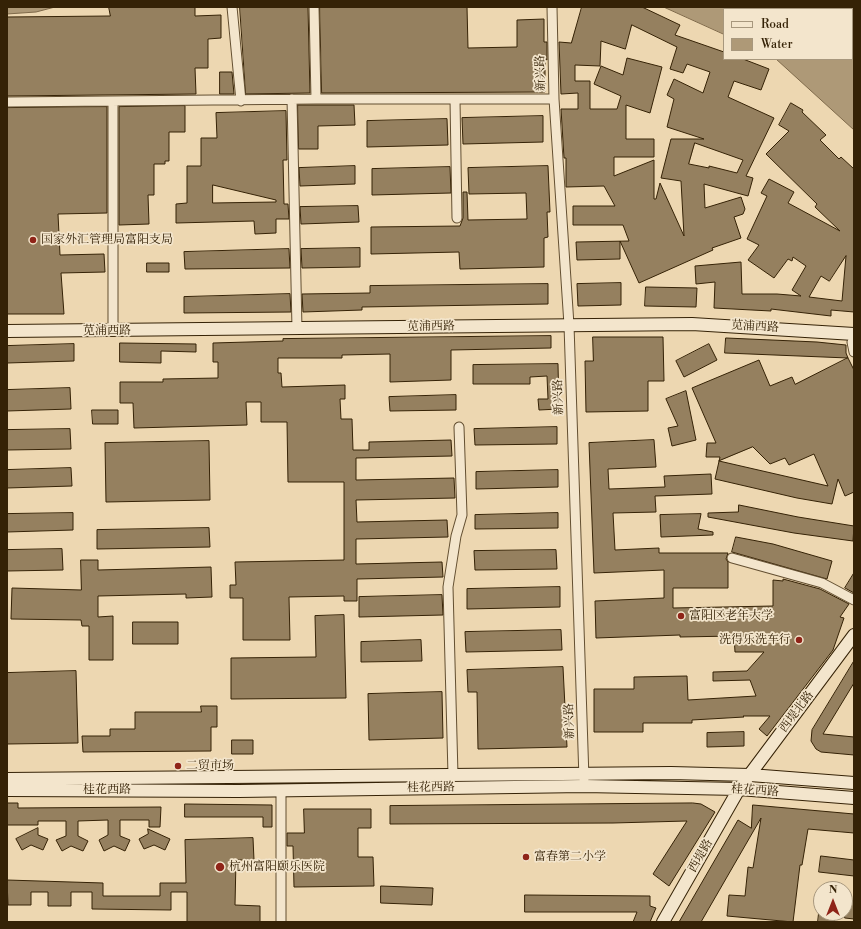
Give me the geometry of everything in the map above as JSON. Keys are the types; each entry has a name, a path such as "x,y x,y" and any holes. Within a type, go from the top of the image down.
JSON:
{"street":[{"path":"232,7 241,100"},
{"path":"314,7 316,99"},
{"name":"新兴路","path":"552,7 554,99 569,329 584,786"},
{"path":"292,99 297,328"},
{"path":"7,102 292,99 554,99"},
{"path":"455,100 457,218"},
{"path":"112,102 113,331"},
{"name":"苋浦西路","path":"7,339 569,329 692,324 853,343"},
{"name":"苋浦西路","path":"7,331 297,328 569,329"},
{"path":"454,775 448,587 456,536 462,515 460,427"},
{"path":"732,558 822,583 854,600"},
{"name":"西堤北路","path":"739,789 854,635"},
{"name":"桂花西路","path":"7,779 584,773 750,776 854,783"},
{"name":"桂花西路","path":"7,790 281,790 584,786 739,789 854,798"},
{"name":"西堤路","path":"663,922 739,789"},
{"path":"281,790 281,922"}],"water":[{"path":"7,7 55,7 36,12 7,14"},
{"path":"664,7 828,8 723,8 723,34"},
{"path":"853,33 854,130 777,60 853,60"}],"building":[{"path":"109,7 195,7 195,16 221,15 221,38 208,39 208,68 195,68 196,94 7,96 7,17 110,16"},
{"path":"240,7 308,7 310,93 246,94"},
{"path":"320,7 467,7 468,48 517,47 517,20 544,19 544,42 547,42 547,60 545,59 545,92 322,93"},
{"path":"582,7 642,7 680,25 675,35 723,52 723,60 746,60 769,69 761,90 734,81 728,97 774,118 746,176 753,178 748,196 704,184 705,208 741,197 745,209 743,214 734,217 741,238 712,248 713,250 639,283 620,241 629,241 623,225 573,225 573,206 615,206 604,186 566,187 566,158 564,158 561,109 578,109 578,93 561,94 559,42 571,43","holes":["632,25 677,47 670,69 683,73 687,64 710,72 703,93 674,79 667,95 674,99 667,127 704,139 671,139 661,178 681,181 684,236 660,183 656,199 654,199 654,160 614,176 614,157 654,157 654,139 626,139 626,105 650,113 662,67 627,58 623,75 601,66 594,84 621,96 617,109 590,109 590,81 575,81 575,65 600,66 601,41 625,49","695,143 743,160 737,173 709,166 709,168 689,164"]},
{"path":"220,72 232,72 234,94 220,94"},
{"path":"791,103 803,110 802,112 826,135 820,140 839,159 841,157 854,169 854,312 831,310 831,316 771,309 771,311 714,308 715,282 696,284 695,266 741,262 742,294 801,296 792,290 806,266 793,257 792,261 788,259 774,278 748,260 759,245 747,239 767,196 761,193 769,179 794,192 788,203 840,231 815,207 817,204 766,154 789,131 779,125","holes":["846,256 842,301 809,297 821,276 829,281"]},
{"path":"298,105 354,105 355,125 318,126 318,149 299,149"},
{"path":"185,106 185,132 169,132 169,161 165,161 165,164 154,164 154,195 148,195 149,224 119,225 119,107"},
{"path":"107,107 107,213 58,214 60,255 104,254 105,272 61,273 64,314 7,314 7,108"},
{"path":"286,111 287,160 283,160 284,204 288,204 289,219 276,219 276,233 255,234 254,221 176,223 176,204 187,203 187,166 201,166 201,138 217,138 216,113","holes":["213,185 276,200 276,202 213,203"]},
{"path":"543,116 543,142 463,144 462,118"},
{"path":"447,119 448,145 367,147 367,121"},
{"path":"355,166 355,184 300,186 299,168"},
{"path":"548,166 550,212 547,212 548,237 544,238 544,267 460,269 459,252 371,254 371,227 460,226 463,218 463,192 467,192 468,220 527,219 526,193 469,194 468,168"},
{"path":"450,167 451,193 372,195 372,169"},
{"path":"358,206 359,222 301,224 300,207"},
{"path":"620,241 620,259 577,260 576,242"},
{"path":"360,248 360,267 302,268 301,249"},
{"path":"289,249 290,268 185,269 184,252"},
{"path":"147,263 169,263 169,272 147,272"},
{"path":"621,283 621,305 578,306 577,284"},
{"path":"548,284 548,304 362,307 362,310 303,312 302,294 370,293 370,286"},
{"path":"646,287 697,288 696,307 645,306"},
{"path":"290,294 291,312 184,313 184,297"},
{"path":"551,336 551,348 451,350 451,380 390,382 390,354 342,355 342,358 278,358 278,373 281,373 282,387 345,385 345,399 340,399 341,419 352,419 353,450 369,450 369,442 451,440 452,456 356,458 356,480 454,478 455,498 356,500 357,522 447,520 448,537 356,539 356,564 442,562 443,577 357,579 357,601 344,601 344,596 289,597 290,640 243,640 243,598 230,598 230,585 236,585 235,562 344,560 344,482 288,482 287,422 261,422 261,402 246,402 247,425 134,428 133,403 120,403 120,382 163,382 163,379 218,378 218,362 213,362 213,343 283,341 283,339"},
{"path":"593,337 663,337 664,381 648,381 648,411 586,412 585,361 593,361"},
{"path":"726,338 817,342 846,345 846,353 848,358 725,353"},
{"path":"120,343 196,344 196,352 161,351 161,363 120,362"},
{"path":"74,344 74,361 7,363 7,346"},
{"path":"709,344 717,360 684,377 676,361"},
{"path":"848,358 854,370 854,492 845,496 838,479 832,504 797,498 715,479 719,461 720,457 706,457 707,443 716,443 692,388 759,360 770,386 792,377 795,384","holes":["753,447 770,464 785,458 789,465 814,454 828,486 719,461"]},
{"path":"558,364 559,409 539,410 538,399 548,399 547,376 530,377 530,384 473,384 473,365"},
{"path":"70,388 71,409 7,411 7,390"},
{"path":"686,391 696,440 672,446 668,428 678,426 666,399"},
{"path":"456,395 456,410 390,411 389,397"},
{"path":"92,410 118,410 118,424 93,424"},
{"path":"557,427 557,444 475,445 474,429"},
{"path":"70,429 71,449 7,450 7,430"},
{"path":"654,440 656,467 608,469 609,489 665,487 664,476 711,474 712,494 655,496 656,512 613,513 615,550 659,548 659,553 728,553 726,559 728,562 728,588 673,588 673,608 773,606 773,580 783,581 783,579 820,589 849,604 840,617 844,618 833,650 767,736 759,729 770,716 743,716 744,717 692,720 692,723 643,723 643,732 594,732 594,689 634,689 634,677 687,676 688,700 756,696 750,680 713,681 713,672 747,671 764,652 735,652 734,636 680,637 680,635 596,638 595,601 664,598 664,570 594,573 589,443"},
{"path":"209,441 210,500 106,502 105,443"},
{"path":"71,468 72,486 7,488 7,470"},
{"path":"558,470 558,487 476,489 476,472"},
{"path":"739,505 798,517 854,526 853,541 794,533 708,517 708,513 738,512"},
{"path":"73,513 73,530 7,532 7,514"},
{"path":"558,513 558,528 475,529 475,515"},
{"path":"701,514 698,529 713,532 713,535 661,537 660,515"},
{"path":"209,528 210,547 97,549 97,530"},
{"path":"736,537 773,544 832,561 827,579 732,552"},
{"path":"62,549 63,570 7,571 7,550"},
{"path":"556,550 557,569 475,570 474,551"},
{"path":"81,560 98,560 98,570 211,567 212,597 186,598 186,594 98,596 98,617 113,616 113,660 89,660 89,626 82,626 81,620 11,619 12,588 81,590"},
{"path":"854,573 854,593 845,588"},
{"path":"560,587 560,607 467,609 467,589"},
{"path":"442,595 443,615 359,617 359,597"},
{"path":"344,615 346,698 231,699 231,658 316,657 315,616"},
{"path":"133,622 178,622 178,644 133,644"},
{"path":"561,630 562,650 466,652 465,632"},
{"path":"421,640 422,661 361,662 361,642"},
{"path":"854,661 854,683 823,734 854,737 854,755 821,752 816,749 811,741 812,730"},
{"path":"563,667 567,747 478,749 477,692 468,692 467,670"},
{"path":"76,671 78,743 7,744 7,673"},
{"path":"442,692 443,738 369,740 368,694"},
{"path":"201,706 217,706 217,727 211,727 211,751 83,752 82,736 110,736 110,729 135,729 135,712 201,712"},
{"path":"744,732 744,746 707,747 707,733"},
{"path":"232,740 253,740 253,754 232,754"},
{"path":"7,803 18,803 18,808 161,807 160,827 149,827 149,820 120,820 120,836 130,840 125,851 114,846 104,851 99,840 108,835 108,820 78,821 78,836 88,841 83,851 71,846 62,851 56,840 66,836 66,821 38,821 38,825 7,825"},
{"path":"185,804 272,805 272,827 263,827 263,817 185,817"},
{"path":"701,804 715,812 669,886 653,874 687,821 613,823 390,824 390,806"},
{"path":"753,805 854,814 854,833 808,829 802,865 800,865 793,922 727,916 729,895 745,896 748,867 753,868 761,818 701,922 679,922 738,820 751,828"},
{"path":"304,809 371,809 371,828 358,828 358,857 373,857 374,886 294,887 293,846 287,846 287,833 304,833"},
{"path":"38,828 38,835 48,839 43,850 31,845 22,850 16,839"},
{"path":"148,829 170,839 165,850 154,845 144,849 139,839 148,834"},
{"path":"253,838 254,860 236,860 235,905 260,906 260,922 187,922 187,892 171,892 171,910 92,909 92,892 71,892 71,906 48,906 48,892 31,892 31,905 8,905 7,880 103,883 103,896 160,896 160,883 186,883 185,840"},
{"path":"821,856 854,860 854,876 819,872"},
{"path":"381,886 433,888 432,905 381,903"},
{"path":"525,895 650,896 650,906 656,908 650,922 633,922 637,912 525,912"},
{"path":"853,901 854,901 853,919"},
{"path":"818,921 834,921 834,922"}],"place":[{"name":"国家外汇管理局富阳支局","path":"33,240"},
{"name":"富阳区老年大学","path":"681,616"},
{"name":"洗得乐洗车行","path":"799,640"},
{"name":"二贸市场","path":"178,766"},
{"name":"富春第二小学","path":"526,857"},
{"name":"杭州富阳颐乐医院","path":"220,867"}]}
